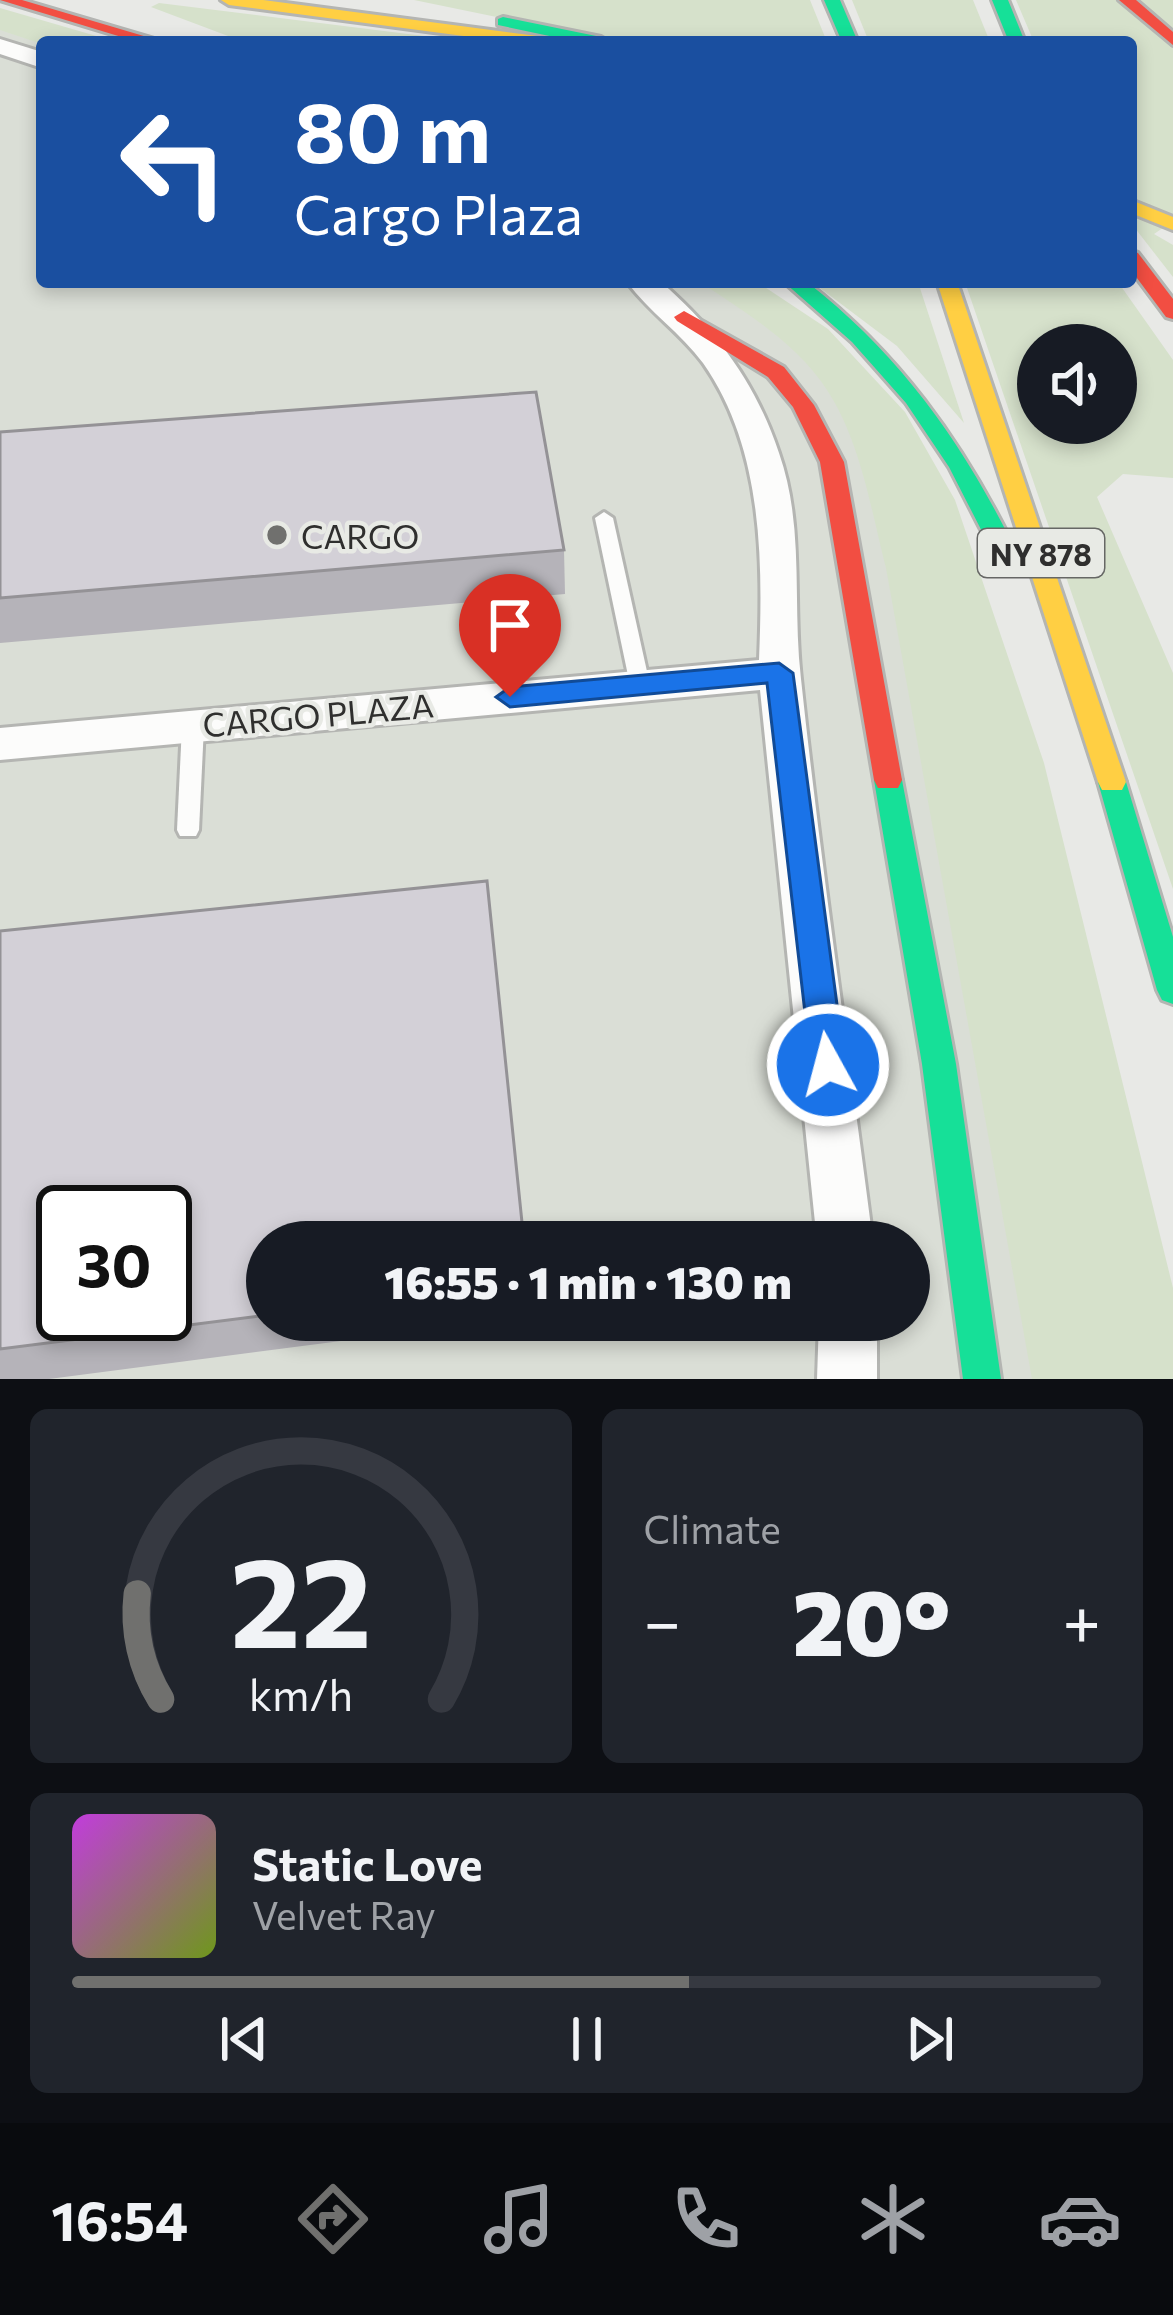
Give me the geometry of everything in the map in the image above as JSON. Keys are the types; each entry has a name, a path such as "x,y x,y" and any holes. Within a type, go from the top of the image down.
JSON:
{"main road":[{"path":"5,0 168,35"},
{"path":"107,0 168,35"},
{"path":"229,0 500,36"},
{"path":"393,0 572,36"},
{"path":"832,0 847,36"},
{"path":"1000,0 1015,36"},
{"path":"1127,0 1173,40"},
{"path":"1137,209 1173,224"},
{"path":"1137,265 1173,313"},
{"path":"801,288 892,362 940,425 983,503 1127,826"},
{"name":"NY 878","path":"949,288 1127,826 1173,990"},
{"path":"684,317 777,367 804,400 832,462 935,1041 982,1379"}],"street":[{"path":"0,46 36,58"},
{"path":"650,288 684,317 742,394 767,466 783,594 779,673 843,1221"},
{"name":"CARGO PLAZA","path":"0,744 779,673"},
{"path":"847,1379 848,1341"}],"lane":[{"path":"604,518 640,685"},
{"path":"188,830 194,726"}],"shaded area":[{"path":"0,23 36,39 36,288 740,288 875,435 1072,1379 0,1379"}],"green space":[{"path":"414,0 810,0 825,36 589,36"},
{"path":"852,0 973,0 988,36 867,36"},
{"path":"1016,0 1173,0 1173,221 1154,234 1173,245 1173,277 1137,231 1137,36 1031,36"},
{"path":"159,3 424,36 228,36 151,7"},
{"path":"0,8 96,36 36,36 36,42 0,30"},
{"path":"709,288 766,288 828,329 905,412 955,500 1044,763 1173,1288 1173,1379 1032,1379 886,568 864,477 827,390 769,330"},
{"path":"820,288 920,288 964,423 897,346"},
{"path":"967,288 1122,288 1173,360 1173,478 1123,474 1097,497 1173,673 1173,889 1021,444 1137,444 1137,324 1017,324 1017,434"}],"building":[{"name":"CARGO","path":"536,392 564,550 0,598 0,432"},
{"path":"487,881 522,1221 246,1221 246,1318 192,1325 192,1185 36,1185 36,1341 63,1341 0,1349 0,931"}],"traffic: fast":[{"path":"832,0 847,36"},
{"path":"1000,0 1015,36"},
{"path":"503,22 572,36"},
{"path":"802,288 859,337 914,399 960,467 1000,543"},
{"path":"888,780 939,1064 982,1379"},
{"path":"1112,782 1173,990"}],"traffic: slow":[{"path":"229,0 500,36"},
{"path":"1137,209 1173,224"},
{"path":"949,288 1112,782"}],"traffic: jam":[{"path":"5,0 134,36"},
{"path":"1127,0 1173,40"},
{"path":"1137,265 1173,313"},
{"path":"684,317 776,372 803,405 832,462 888,780"}],"place":[{"name":"CARGO","path":"277,535"}],"route":[{"path":"510,697 779,673 828,1065"}]}
